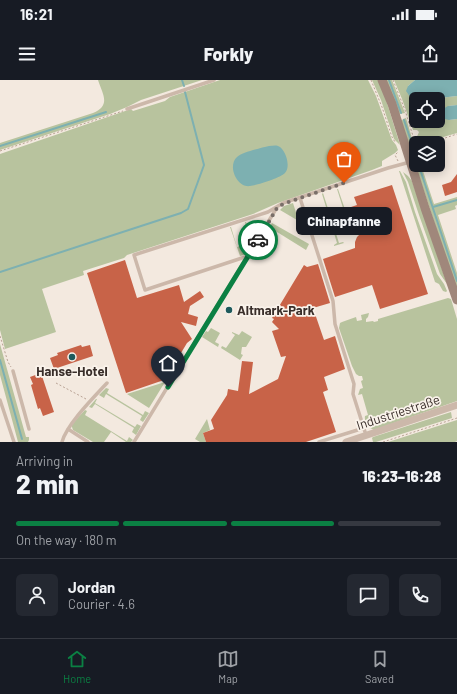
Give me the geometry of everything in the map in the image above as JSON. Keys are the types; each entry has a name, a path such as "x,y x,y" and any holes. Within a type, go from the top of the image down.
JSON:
{"main road":[{"path":"382,80 409,151"},
{"path":"416,172 457,300"}],"street":[{"name":"Industriestraße","path":"346,442 457,405"}],"lane":[{"path":"127,109 214,80"},
{"path":"247,258 242,258 145,290 134,255 251,218 277,208 283,204 399,165 409,158"},
{"path":"300,198 333,302 335,324 354,384 353,394 366,435"},
{"path":"134,442 277,208"},
{"path":"13,371 29,429"},
{"path":"62,442 68,429 90,401 107,383"},
{"path":"0,400 14,442"},
{"path":"319,442 364,428"},
{"path":"68,429 88,442"}],"path":[{"path":"371,80 395,142"},
{"path":"393,80 405,110 413,136"},
{"path":"0,151 127,109"},
{"path":"445,138 457,134"},
{"path":"399,165 395,155 400,150"},
{"path":"0,336 8,362 13,371"},
{"path":"56,383 90,401"},
{"path":"383,442 457,418"}],"green space":[{"path":"98,80 202,80 141,100 110,114 0,150 0,143 99,110 104,103 104,99"},
{"path":"220,80 368,80 376,96 392,140 398,150 382,161 382,166 372,170 278,203 253,214 127,255 124,258 83,271 84,275 42,289 56,332 5,349 0,330 0,154 131,109 133,111 165,101 170,97"},
{"path":"372,80 378,80 383,90 400,145 394,139 381,100"},
{"path":"385,80 392,80 405,113 399,114"},
{"path":"394,80 415,80 408,86 411,92 409,92 409,119"},
{"path":"457,96 457,105 448,106 449,120 457,119 457,133 445,137 417,136 419,132 417,130 413,130 412,128 445,128 445,97"},
{"path":"406,118 411,136 409,136 409,144 401,122"},
{"path":"399,171 406,182 437,274 444,284 447,291 446,292 443,291 439,284 435,282"},
{"path":"403,172 412,181 447,284 440,274 408,182"},
{"path":"418,172 423,172 434,204 457,197 457,205 455,206 456,209 438,215 457,273 457,288"},
{"path":"337,189 349,221 353,220 352,227 347,232 344,226 348,224"},
{"path":"323,193 339,243 344,243 334,246 337,243 322,194"},
{"path":"293,203 298,219 302,218 306,229 305,230 300,227 302,223 280,210 284,206"},
{"path":"245,222 251,238 255,236 255,239 247,254 240,256 230,227 237,247 242,245 243,248 247,246 246,242 250,240"},
{"path":"272,223 309,244 306,250 269,227"},
{"path":"448,298 451,299 457,319 457,401 374,430 372,429 368,426 365,420 365,416 368,415 362,394 358,395 360,389 363,388 361,381 363,380 362,376 356,374 352,366 339,328 340,323 356,317 357,321 362,320 361,315 369,313 366,322 374,322 378,321 378,319"},
{"path":"211,328 220,333 215,342 219,344 218,347 202,337 206,331 208,332"},
{"path":"242,331 252,337 246,347 242,347 241,354 243,355 240,360 221,348 222,346 226,348 235,335 232,332 239,335"},
{"path":"0,344 26,437 29,437 28,442 18,442 0,375"},
{"path":"178,358 179,359 167,379 162,363"},
{"path":"165,382 149,408 127,394"},
{"path":"106,388 109,389 107,393 143,415 145,411 149,413 143,422 140,420 142,416 106,394 104,398 99,395"},
{"path":"96,399 95,403 135,427 137,424 141,426 136,435 132,432 134,428 95,404 92,408 89,407"},
{"path":"85,410 87,411 85,415 127,441 129,437 133,440 131,442 126,442 111,432 104,442 93,442 73,430 72,424"},
{"path":"451,412 452,418 373,442 373,437"},
{"path":"207,419 210,430 203,433 206,442 200,442 195,439"},
{"path":"457,420 457,441 455,442 388,442"}],"water":[{"path":"415,80 457,80 457,96 445,97 445,92 409,92 409,96 406,91 408,86"},
{"path":"457,105 457,119 445,119 445,108"},
{"path":"269,146 278,146 285,154 288,167 285,173 263,183 250,186 241,184 233,171 234,161 239,155"}],"building":[{"path":"457,174 457,192 445,196 442,185 451,182"},
{"path":"392,185 428,294 380,309 372,285 335,297 323,259 355,248 357,237 364,230 359,213 347,216 345,209 357,205 354,197"},
{"path":"125,260 137,298 179,285 184,302 200,291 204,297 190,306 188,314 198,317 196,326 181,322 192,339 187,343 178,358 159,364 164,380 126,393 87,273"},
{"path":"318,264 330,303 313,308 324,340 335,336 345,369 324,377 328,390 323,392 336,432 306,442 206,442 203,433 214,429 211,420 227,395 228,389 238,391 242,361 253,362 249,394 278,379 286,356 281,357 272,331 279,329 272,322 274,319 272,318 304,265 307,267"},
{"name":"Hanse-Hotel","path":"81,345 82,347 90,345 93,356 54,369 50,358 58,355 57,353"},
{"path":"41,373 54,412 43,416 40,408 38,409 31,385 33,384 30,377"}],"waterway":[{"path":"182,80 184,86"},
{"path":"389,80 401,113"},
{"path":"0,272 181,213 188,209 204,165 185,92"},
{"path":"0,146 106,112"},
{"path":"404,120 409,136"},
{"path":"421,172 457,281"},
{"path":"433,207 457,200"},
{"path":"0,360 22,439"}],"way so far":[{"path":"258,240 277,208 283,204 344,183"}],"place":[{"name":"Chinapfanne","path":"344,183"},
{"name":"Altmark-Park","path":"229,310"},
{"name":"Hanse-Hotel","path":"72,357"}],"route":[{"path":"168,387 258,240"}]}
